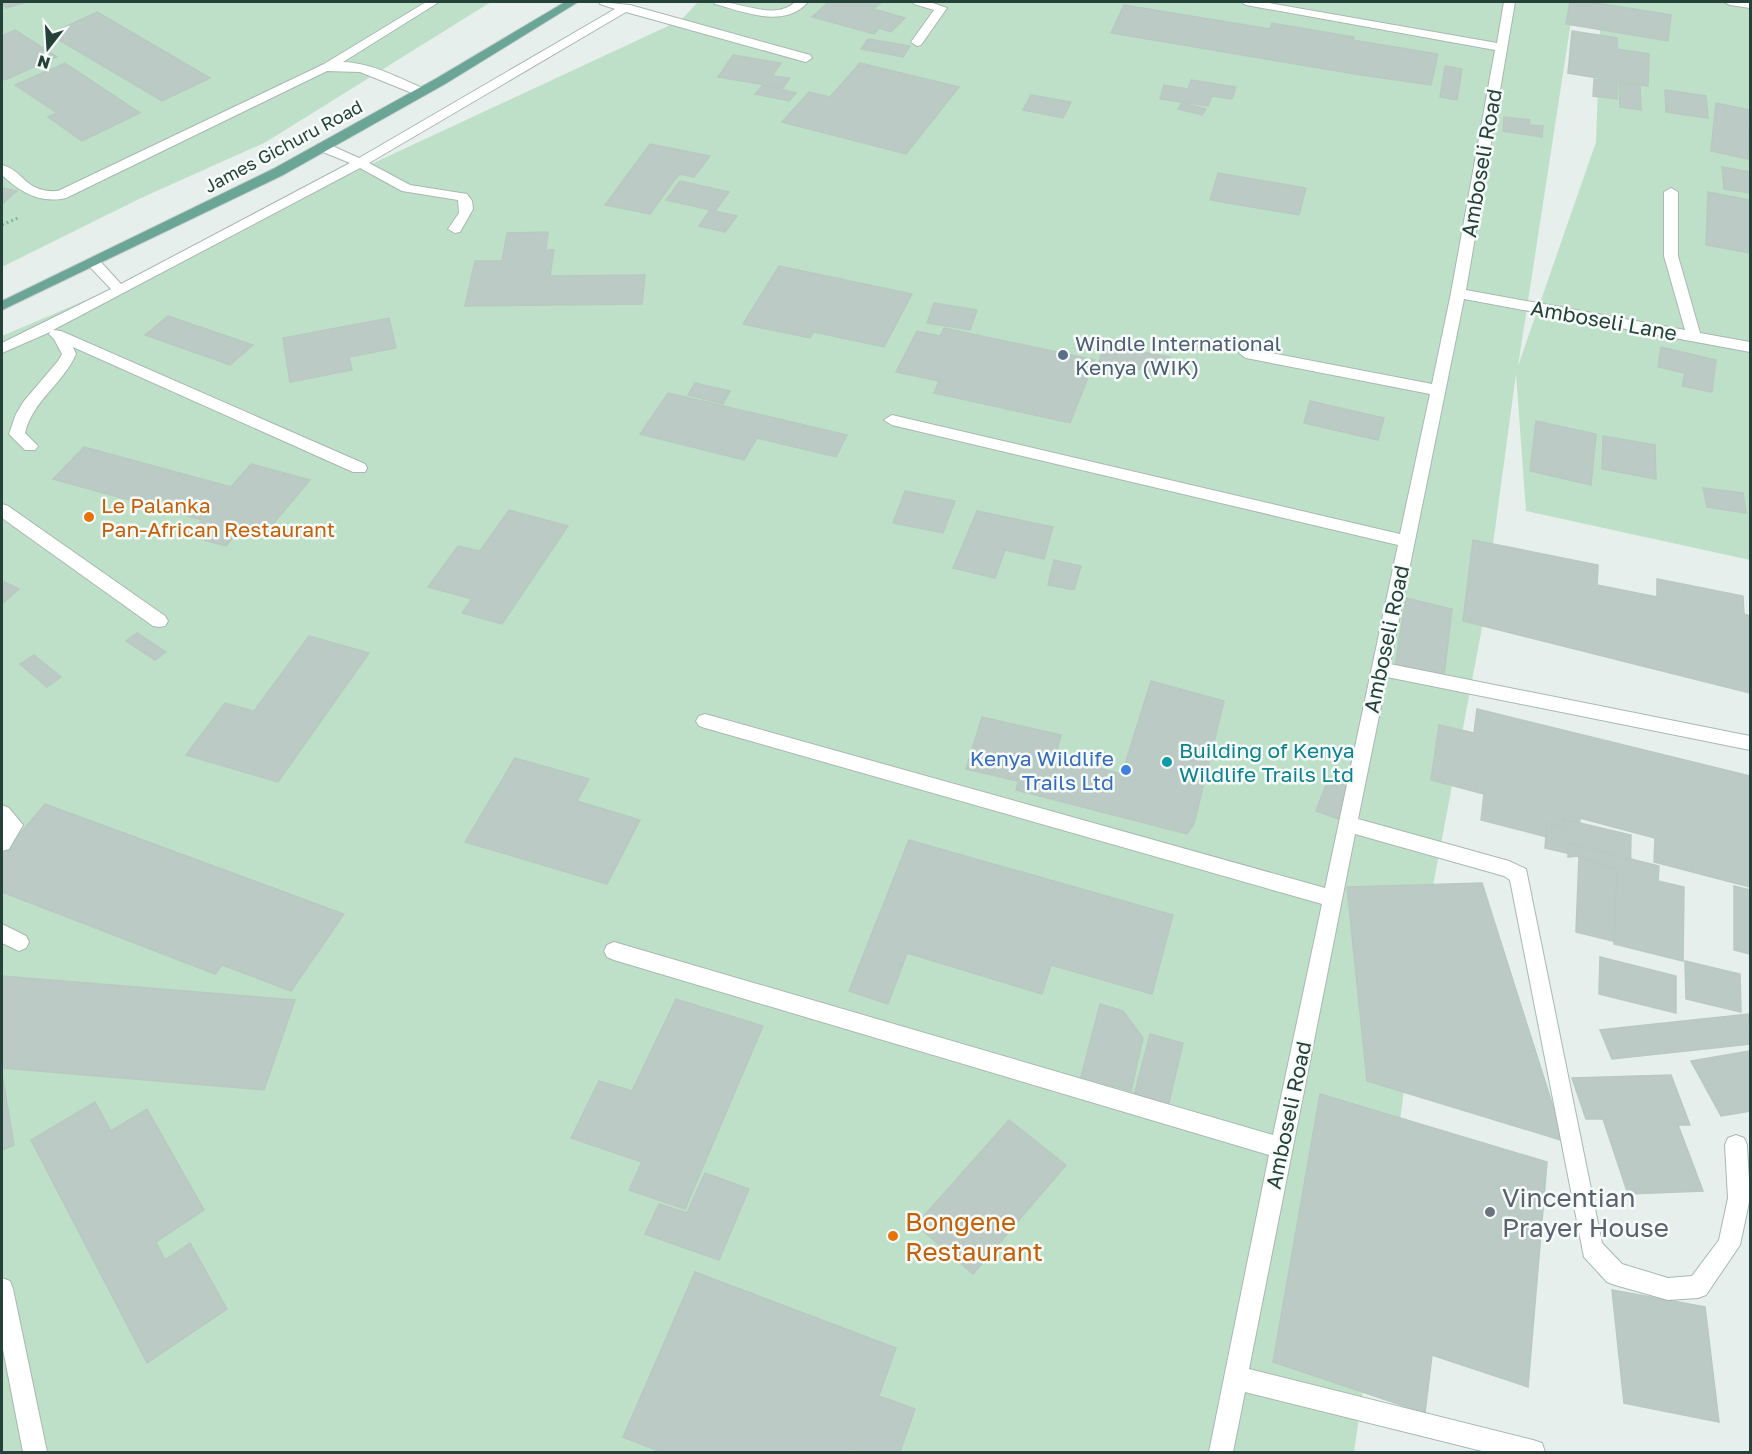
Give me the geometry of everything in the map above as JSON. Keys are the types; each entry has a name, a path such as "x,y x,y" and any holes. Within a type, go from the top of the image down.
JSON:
{"main road":[{"name":"James Gichuru Road","path":"2,306 278,172 421,92 572,2"}],"street":[{"path":"2,169 29,191 43,197 61,195 324,68 433,2"},
{"path":"604,2 806,58"},
{"path":"719,2 750,10 775,12 793,11 802,2"},
{"path":"917,42 941,8 918,2"},
{"path":"1245,2 1502,48"},
{"name":"Amboseli Road","path":"1221,1452 1281,1148 1458,293 1510,2"},
{"path":"1730,2 1750,5"},
{"path":"2,348 120,291 360,163 626,7"},
{"path":"324,68 340,64 354,65 421,92"},
{"path":"323,147 360,163 384,178 407,188 462,197 466,201 466,211 455,229"},
{"path":"1671,192 1671,256 1694,337"},
{"path":"93,262 120,291"},
{"name":"Amboseli Lane","path":"1458,293 1750,347"},
{"path":"44,329 359,468"},
{"path":"30,446 17,434 19,423 25,411 65,363 69,354 60,336"},
{"path":"1246,353 1437,390"},
{"path":"892,420 1406,541"},
{"path":"2,510 159,621"},
{"path":"1380,669 1750,743"},
{"path":"705,721 1333,899"},
{"path":"2,813 14,825 2,843"},
{"path":"1348,824 1509,869 1519,875 1593,1249 1615,1274 1668,1289 1698,1287 1729,1245 1739,1198 1736,1145"},
{"path":"614,951 1281,1148"},
{"path":"2,1289 35,1452"},
{"path":"1236,1378 1533,1452"}],"green space":[{"path":"2,2 491,2 266,142 141,198 2,267"},
{"path":"698,2 1574,2 1518,366 1596,142 1601,2 1750,2 1750,560 1526,511 1516,374 1481,633 1425,928 1381,1268 1354,1452 2,1452 2,336 196,253 337,180 681,20"}],"building":[{"path":"2,2 26,2 6,8"},
{"path":"829,2 882,2 873,9 905,18 891,32 879,28 874,34 812,17"},
{"path":"1570,2 1590,2 1671,15 1668,41 1566,24"},
{"path":"1124,5 1270,29 1272,23 1354,37 1353,40 1438,54 1431,85 1361,75 1111,33"},
{"path":"97,12 210,78 162,101 49,34"},
{"path":"15,30 57,57 5,80 2,78 2,36"},
{"path":"1572,31 1617,38 1617,49 1649,54 1648,86 1568,73"},
{"path":"868,39 910,46 903,57 861,49"},
{"path":"733,55 781,63 772,76 790,78 783,88 718,77"},
{"path":"65,63 140,113 82,141 48,117 57,113 15,85"},
{"path":"860,63 959,87 906,154 782,122 809,92 830,97"},
{"path":"1445,66 1462,69 1457,100 1440,97"},
{"path":"1594,79 1617,83 1617,99 1593,96"},
{"path":"1191,80 1236,87 1232,99 1212,96 1208,106 1160,99 1164,85 1188,89"},
{"path":"1619,83 1640,86 1641,110 1620,107"},
{"path":"763,85 796,93 789,101 755,94"},
{"path":"1665,90 1706,96 1708,118 1666,112"},
{"path":"1031,95 1071,102 1063,118 1023,110"},
{"path":"1182,103 1206,109 1202,115 1178,109"},
{"path":"1716,103 1750,110 1748,159 1711,151"},
{"path":"1504,117 1530,120 1529,125 1543,126 1542,137 1503,131"},
{"path":"650,144 710,156 694,177 679,174 650,214 605,205"},
{"path":"1722,167 1750,172 1750,193 1724,189"},
{"path":"1218,173 1306,188 1299,215 1210,200"},
{"path":"680,181 729,192 715,211 666,200"},
{"path":"2,188 17,191 2,204"},
{"path":"1708,192 1750,200 1750,253 1706,245"},
{"path":"710,210 737,216 725,232 699,226"},
{"path":"548,232 546,250 554,250 550,276 645,275 642,304 465,306 475,261 502,261 507,233"},
{"path":"779,266 912,294 884,347 814,332 810,338 743,324"},
{"path":"934,303 977,310 970,330 927,323"},
{"path":"168,316 253,345 230,365 145,335"},
{"path":"389,318 396,348 349,357 352,370 290,382 283,338"},
{"path":"944,328 1095,360 1070,423 934,393 939,381 896,372 917,331 940,336"},
{"path":"1104,345 1170,357 1164,374 1099,362"},
{"path":"1661,347 1716,360 1712,392 1682,386 1685,373 1658,367"},
{"path":"695,383 730,391 723,404 688,395"},
{"path":"668,393 847,435 836,457 757,438 744,460 640,434"},
{"path":"1310,401 1384,418 1378,440 1304,423"},
{"path":"1536,421 1596,434 1591,485 1530,471"},
{"path":"1603,436 1655,445 1656,479 1602,469"},
{"path":"84,447 231,487 251,464 310,480 268,530 245,524 226,546 188,536 202,520 53,479"},
{"path":"1703,488 1743,493 1746,513 1707,507"},
{"path":"905,491 955,501 943,533 893,523"},
{"path":"509,510 568,526 502,624 462,613 472,599 428,587 458,546 480,551"},
{"path":"977,511 1053,527 1044,559 1005,550 995,578 953,568"},
{"path":"1473,540 1598,565 1597,585 1657,597 1657,579 1743,596 1744,614 1750,616 1750,693 1463,621"},
{"path":"1054,560 1081,566 1074,590 1048,585"},
{"path":"2,581 19,589 2,604"},
{"path":"1406,598 1452,609 1444,676 1395,666"},
{"path":"137,633 166,652 155,660 126,641"},
{"path":"309,636 369,653 278,782 186,755 225,703 254,711"},
{"path":"34,655 61,677 47,687 20,664"},
{"name":"Building of Kenya Wildlife Trails Ltd","path":"1151,681 1224,701 1194,824 1187,834 1016,790 1026,750 1122,774"},
{"path":"1477,709 1750,776 1750,887 1654,862 1655,838 1580,818 1578,845 1481,820 1484,794 1431,780 1439,725 1474,733"},
{"path":"982,717 1061,735 1047,788 966,769"},
{"path":"515,758 589,779 577,801 640,820 607,884 465,842"},
{"path":"1329,777 1352,785 1339,819 1316,811"},
{"path":"45,804 344,914 291,991 222,965 215,974 2,892 2,855"},
{"path":"1563,819 1631,835 1629,945 1576,932 1579,856 1545,848 1547,823 1563,827"},
{"path":"909,840 1173,915 1152,994 1051,965 1042,994 907,953 888,1004 849,991"},
{"path":"1568,843 1659,866 1658,881 1684,887 1683,961 1614,944 1617,869 1579,856 1568,857"},
{"path":"1482,883 1564,1141 1367,1081 1347,887"},
{"path":"1734,886 1750,890 1750,954 1734,950"},
{"path":"1600,957 1676,976 1676,1013 1599,994"},
{"path":"1685,961 1740,974 1741,1012 1686,999"},
{"path":"2,976 295,1000 264,1090 2,1068"},
{"path":"676,999 763,1026 685,1209 629,1190 642,1162 571,1138 599,1081 632,1091"},
{"path":"1100,1004 1123,1011 1143,1038 1131,1091 1081,1077"},
{"path":"1749,1014 1750,1044 1612,1059 1600,1030"},
{"path":"1150,1034 1183,1043 1168,1107 1134,1096"},
{"path":"1750,1051 1750,1111 1721,1116 1691,1061"},
{"path":"2,1073 14,1145 2,1150"},
{"path":"1671,1075 1690,1125 1678,1125 1703,1191 1628,1194 1603,1119 1586,1119 1572,1078"},
{"path":"1320,1094 1547,1162 1528,1387 1432,1355 1425,1413 1273,1362"},
{"path":"95,1102 111,1131 147,1109 204,1210 156,1242 165,1260 190,1243 227,1309 147,1363 31,1140"},
{"path":"1009,1120 1066,1165 973,1274 916,1225"},
{"path":"705,1173 749,1189 719,1260 645,1234 659,1204 687,1213"},
{"path":"695,1272 896,1348 879,1396 915,1409 900,1452 860,1452 852,1449 851,1452 661,1452 623,1437"},
{"path":"1612,1290 1705,1307 1719,1422 1624,1403"}],"place":[{"name":"Windle International Kenya (WIK)","path":"1063,355"},
{"name":"Le Palanka Pan-African Restaurant","path":"89,517"},
{"name":"Building of Kenya Wildlife Trails Ltd","path":"1167,762"},
{"name":"Kenya Wildlife Trails Ltd","path":"1126,770"},
{"name":"Vincentian Prayer House","path":"1490,1212"},
{"name":"Bongene Restaurant","path":"893,1236"}]}
